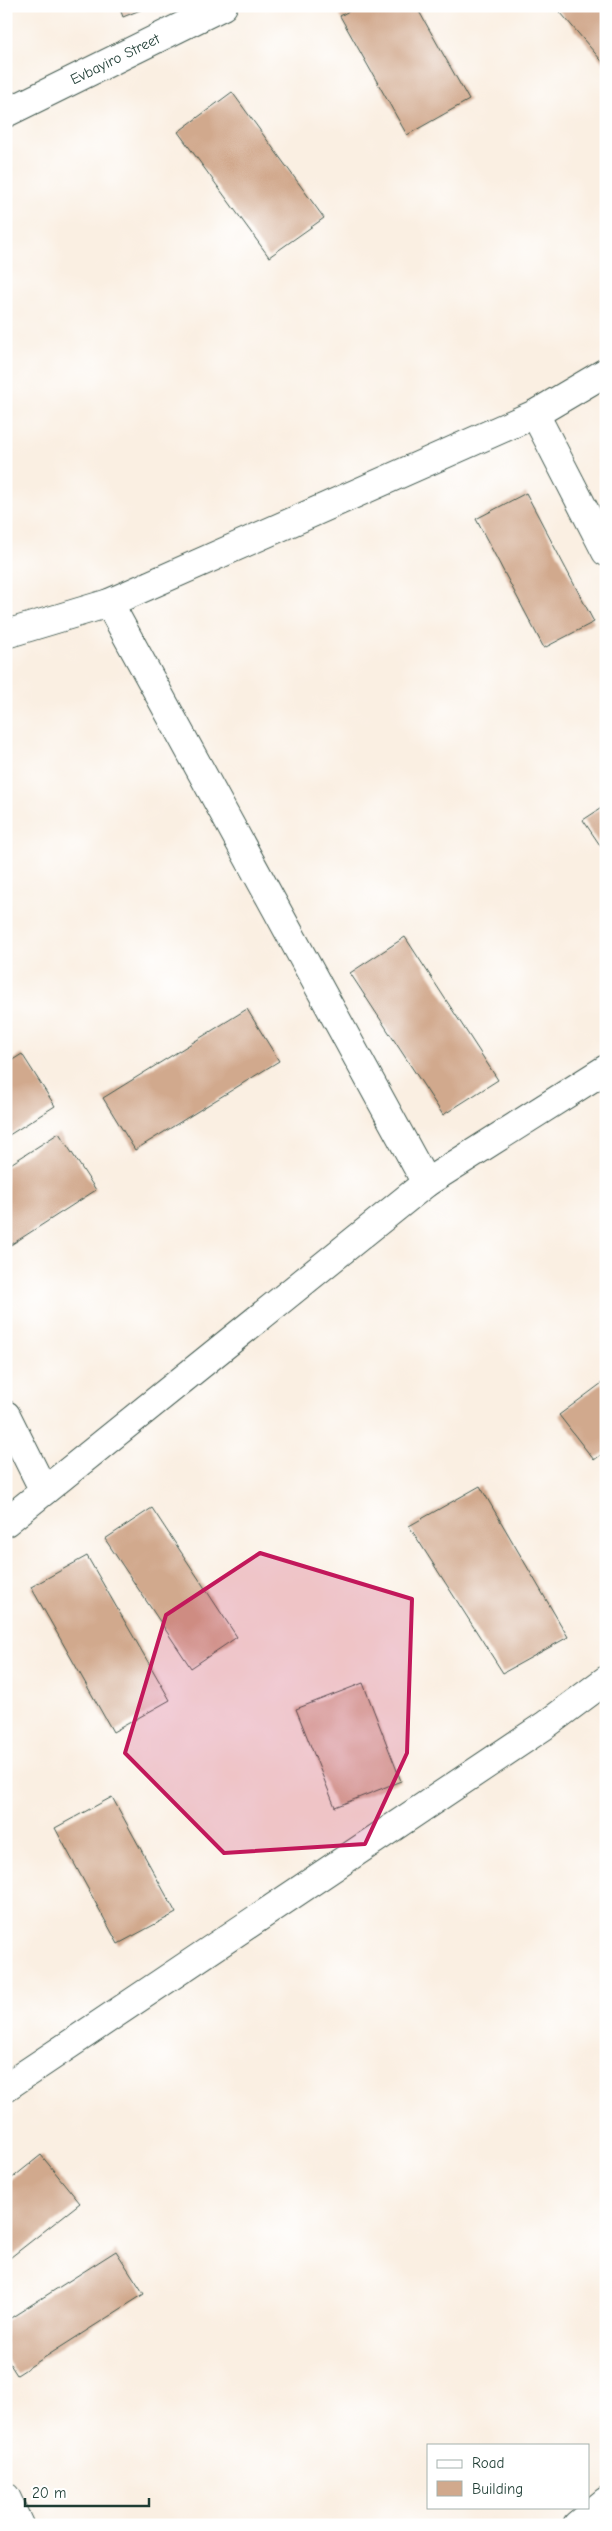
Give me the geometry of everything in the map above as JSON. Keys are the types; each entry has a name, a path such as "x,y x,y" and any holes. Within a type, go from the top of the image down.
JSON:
{"street":[{"name":"Evbayiro Street","path":"6,113 223,6"},
{"path":"6,634 109,603 535,414 606,372"},
{"path":"535,414 606,552"},
{"path":"109,603 426,1182"},
{"path":"6,1522 426,1182 606,1069"},
{"path":"6,1415 44,1491"},
{"path":"6,2087 536,1732 606,1680"},
{"path":"6,2497 19,2525"},
{"path":"577,2525 606,2501"}],"highlighted area":[{"path":"260,1553 412,1599 407,1753 365,1844 224,1853 125,1753 166,1615"}],"building":[{"path":"119,6 150,6 123,17"},
{"path":"358,6 416,6 469,100 407,135 340,16"},
{"path":"555,6 606,6 606,66"},
{"path":"232,92 324,218 269,257 178,132"},
{"path":"526,493 594,622 544,648 476,519"},
{"path":"606,805 606,854 583,820"},
{"path":"405,937 498,1080 443,1115 350,973"},
{"path":"247,1009 279,1061 135,1150 103,1098"},
{"path":"22,1054 55,1106 6,1137 6,1064"},
{"path":"59,1133 96,1190 6,1248 6,1167"},
{"path":"606,1380 606,1451 594,1460 559,1415"},
{"path":"480,1486 568,1637 503,1673 409,1526"},
{"path":"152,1508 237,1637 191,1668 105,1539"},
{"path":"87,1556 170,1700 113,1732 31,1587"},
{"path":"363,1683 401,1781 335,1807 296,1709"},
{"path":"112,1797 176,1913 118,1944 55,1828"},
{"path":"41,2155 80,2203 6,2261 6,2183"},
{"path":"116,2251 144,2294 17,2375 6,2358 6,2321"}]}
